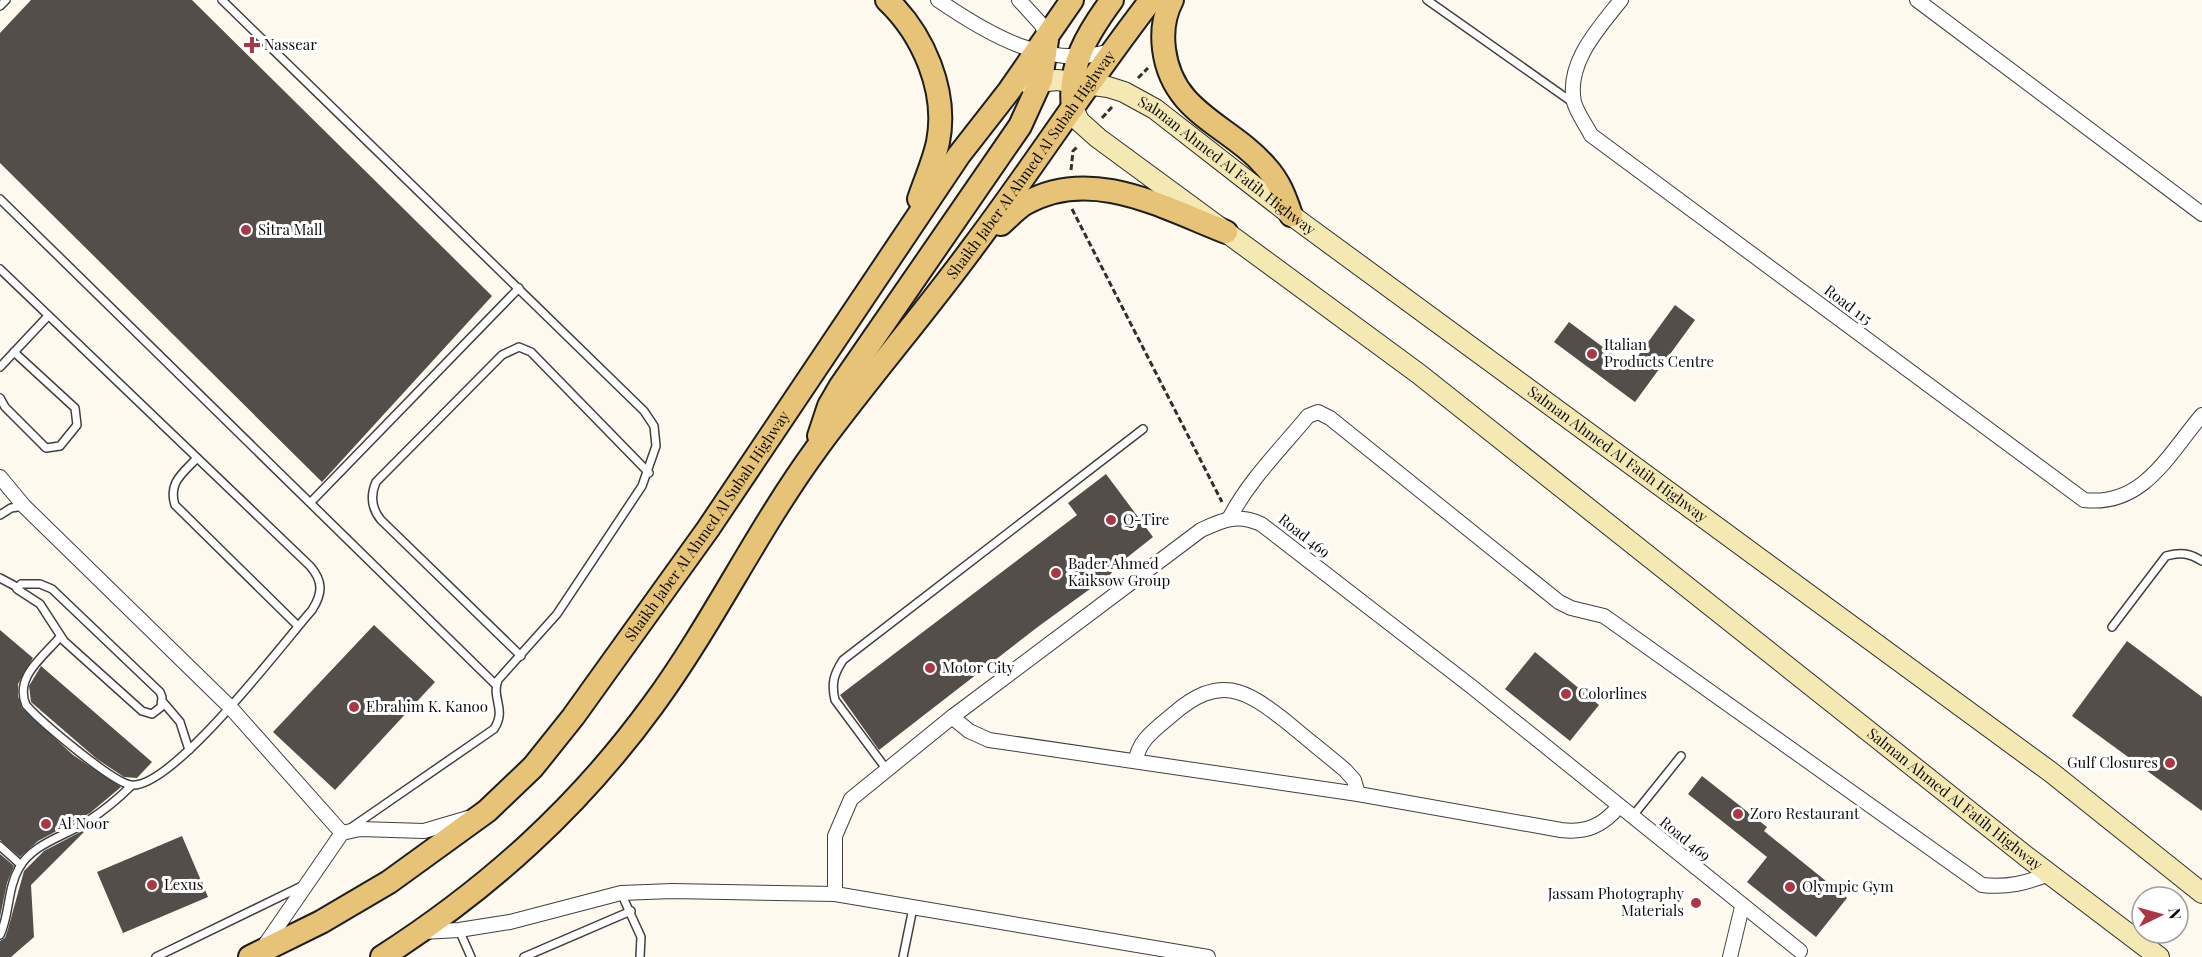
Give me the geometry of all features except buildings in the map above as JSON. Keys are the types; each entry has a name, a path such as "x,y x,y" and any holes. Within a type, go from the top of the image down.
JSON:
{"main road":[{"path":"887,0 914,29 937,91 940,113 938,143 910,227"},
{"name":"Shaikh Jaber Al Ahmed Al Subah Highway","path":"255,955 321,922 389,882 487,811 533,767 573,717 708,529 959,155 1043,47 1072,0"},
{"path":"1081,82 1077,58 1088,33 1112,0"},
{"name":"Shaikh Jaber Al Ahmed Al Subah Highway","path":"382,957 464,902 538,838 579,797 654,704 816,449 973,248 1074,110 1081,82 1111,51 1151,0"},
{"path":"1172,0 1163,32 1165,58 1175,86 1184,98 1257,157 1281,190 1291,215"},
{"path":"816,449 829,406 840,387 1020,126 1041,80 1043,47"},
{"path":"973,248 1024,204 1053,192 1070,189 1115,191 1226,232"}],"street":[{"path":"938,0 995,35 1077,58 1111,51"},
{"path":"1018,0 1041,24 1043,47"},
{"name":"Road 115","path":"1621,0 1596,33 1573,72 1574,103 1591,135 2084,501 2102,502 2118,499 2139,489 2202,415"},
{"path":"1917,0 2202,214"},
{"name":"Salman Ahmed Al Fatih Highway","path":"1009,91 1041,80 1081,82 1124,92 1155,110 1291,215 2042,766 2202,893"},
{"name":"Salman Ahmed Al Fatih Highway","path":"1074,110 1079,121 1090,132 1419,374 2159,957"},
{"path":"835,894 835,836 850,799 952,717 1201,530 1230,517 1241,496 1263,468 1308,416 1318,412 1330,418 1559,602 1604,616 1982,885 2001,888 2030,882 2051,873"},
{"path":"1,482 230,707 342,834"},
{"name":"Road 469","path":"1230,517 1249,518 1261,524 1472,687 1742,907 1800,951"},
{"path":"1136,760 1145,740 1191,699 1211,690 1232,689 1262,702 1345,770 1354,780 1358,794"},
{"path":"952,717 969,731 989,740 1358,794 1572,831 1594,827 1604,822 1619,806"},
{"path":"255,955 342,834 370,829 394,832 424,831 487,811"},
{"path":"420,932 459,930 510,922 621,893 835,894 1152,953 1208,957"},
{"path":"1730,957 1742,907"}],"lane":[{"path":"0,6 6,0"},
{"path":"222,0 644,411 654,426 656,446 648,473 557,614 521,656 501,675 496,685 500,715 494,729 342,834"},
{"path":"1427,0 1574,103"},
{"path":"0,199 496,685"},
{"path":"0,269 318,575 321,586 320,598 298,626 230,707 189,750 151,781 131,786 89,820 47,843 21,865 9,894 5,924 0,935"},
{"path":"310,502 519,288"},
{"path":"0,367 48,316"},
{"path":"521,656 381,520 371,498 376,482 502,355 519,347 535,356 648,473"},
{"path":"0,398 4,407 46,448 60,446 77,425 75,408 14,352"},
{"path":"887,770 835,700 831,686 835,672 843,660 1143,429"},
{"path":"196,459 172,484 171,495 175,505 298,626"},
{"path":"0,515 11,508 24,506"},
{"path":"2112,627 2166,556 2179,552 2191,554 2202,561"},
{"path":"0,578 17,587 45,609 60,637 142,711 152,714 161,708 163,702"},
{"path":"17,587 21,584 33,583 52,589 156,688 163,702 180,722 189,750"},
{"path":"60,637 24,679 21,687 26,705 118,781 131,786"},
{"path":"1632,817 1681,756"},
{"path":"0,846 21,865"},
{"path":"156,957 307,883"},
{"path":"621,893 641,937 640,957"},
{"path":"905,956 913,908"},
{"path":"524,957 631,911"},
{"path":"459,930 471,957"}],"path":[{"path":"1165,58 1155,62 1124,92 1073,151 1069,202 1230,517"}],"place":[{"name":"Nassear","path":"252,45"},
{"name":"Sitra Mall","path":"246,230"},
{"name":"Italian Products Centre","path":"1592,354"},
{"name":"Q-Tire","path":"1111,520"},
{"name":"Bader Ahmed Kaiksow Group","path":"1056,573"},
{"name":"Motor City","path":"930,668"},
{"name":"Colorlines","path":"1566,694"},
{"name":"Ebrahim K. Kanoo","path":"354,707"},
{"name":"Gulf Closures","path":"2170,763"},
{"name":"Zoro Restaurant","path":"1738,814"},
{"name":"Al Noor","path":"46,824"},
{"name":"Lexus","path":"152,885"},
{"name":"Olympic Gym","path":"1790,887"},
{"name":"Jassam Photography Materials","path":"1696,903"}]}
